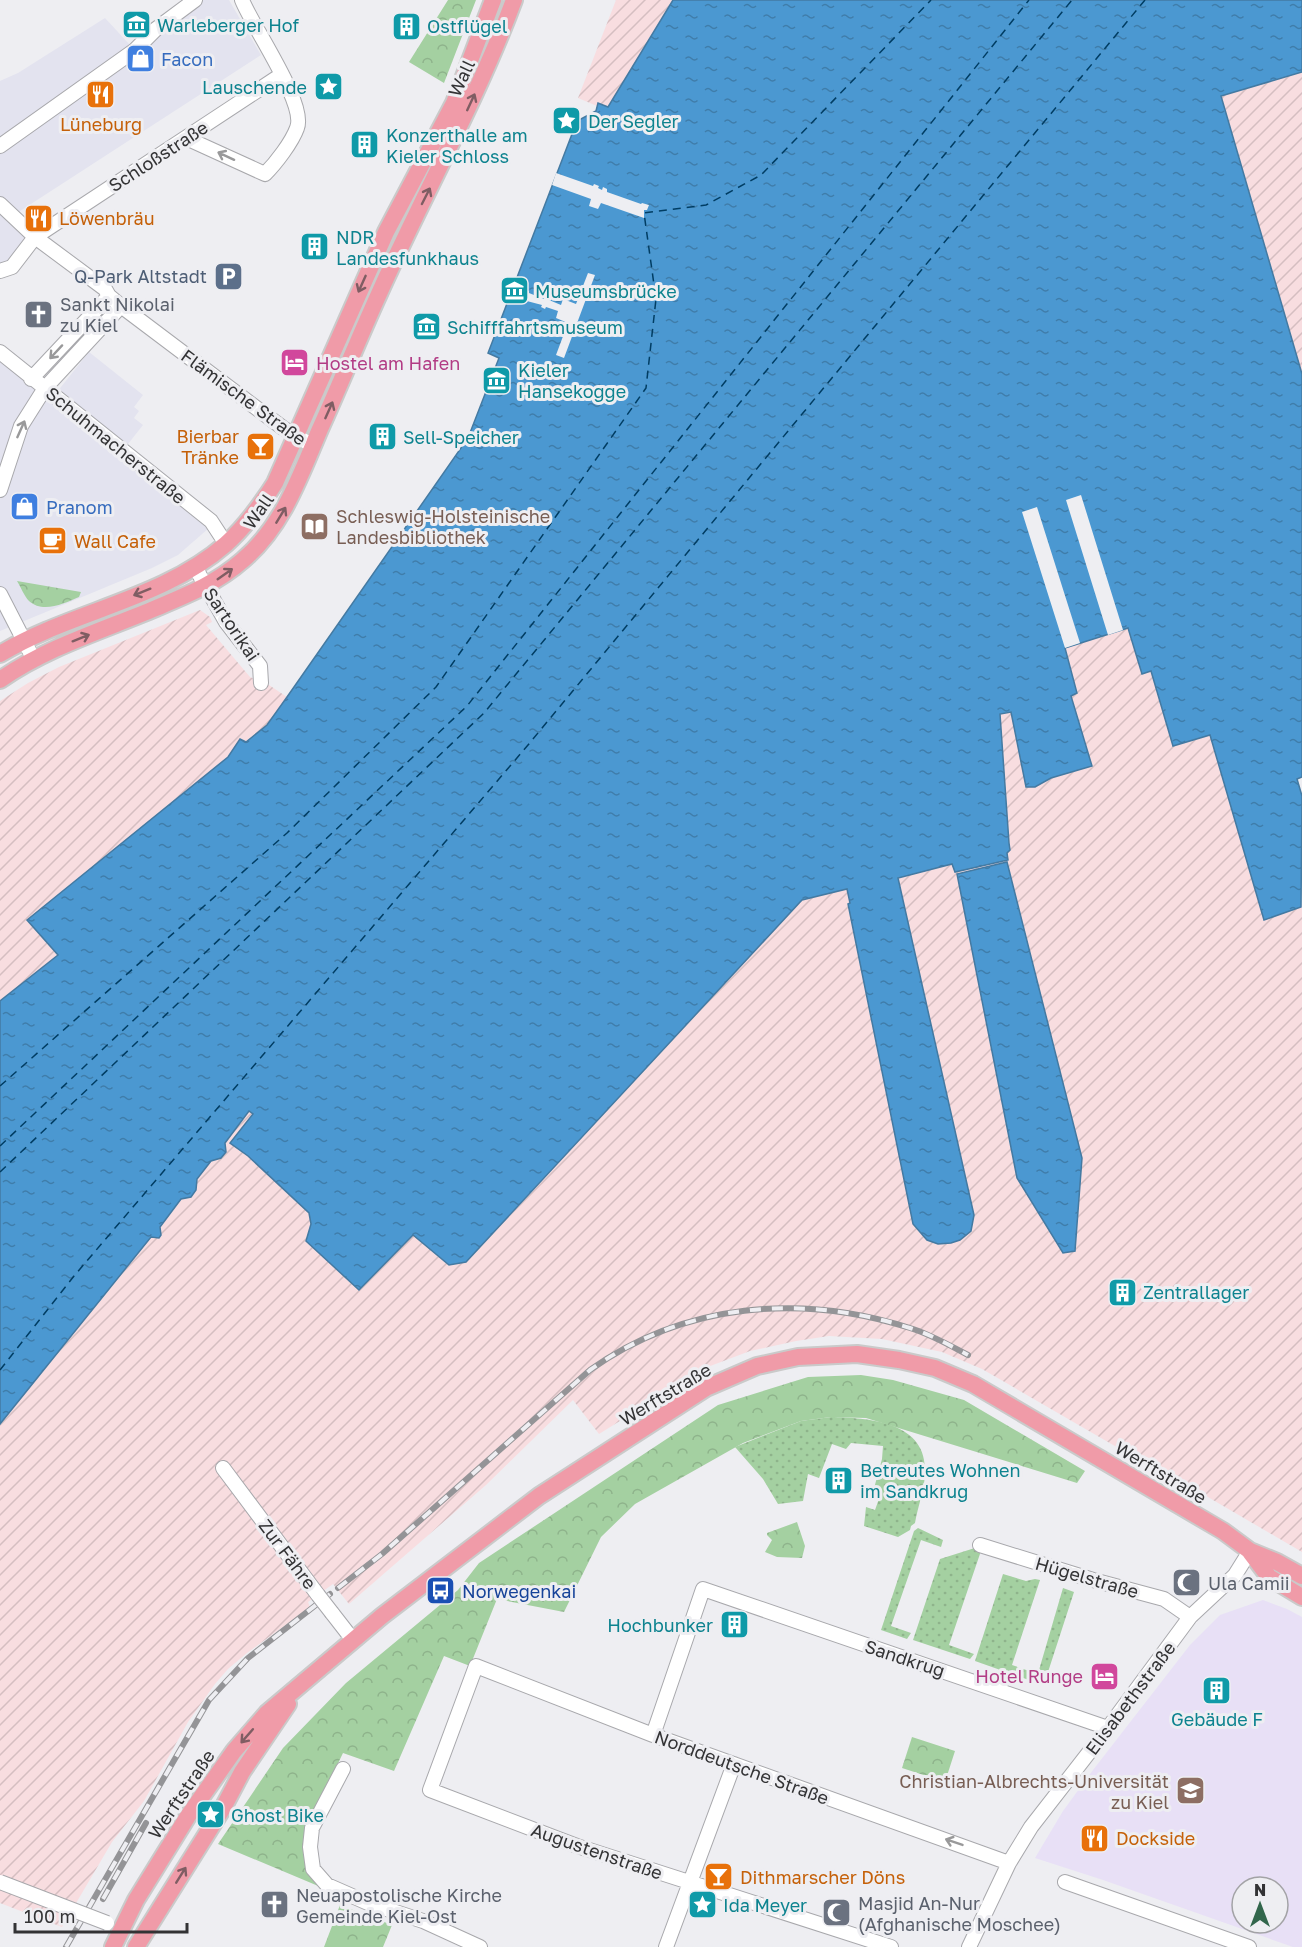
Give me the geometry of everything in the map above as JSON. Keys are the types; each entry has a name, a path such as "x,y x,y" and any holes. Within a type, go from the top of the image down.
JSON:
{"main road":[{"name":"Wall","path":"0,654 24,641 161,584 195,567 226,544 247,521 271,489 373,260 454,103 493,0"},
{"name":"Wall","path":"0,680 64,645 206,586 244,560 280,518 297,485 391,267 491,59 514,0"},
{"name":"Werftstraße","path":"113,1947 135,1900 211,1781 267,1713 353,1640 539,1496 706,1388 757,1366 798,1357 857,1354 935,1368 973,1384 1223,1531 1250,1551 1302,1576"},
{"name":"Werftstraße","path":"1250,1551 1269,1577 1302,1597"},
{"name":"Werftstraße","path":"136,1947 223,1808 242,1772 305,1681"}],"street":[{"path":"0,146 130,53 156,29 195,0"},
{"path":"186,138 265,174 297,128 299,121 297,108 271,52 252,22 242,0"},
{"name":"Schloßstraße","path":"34,237 281,75"},
{"name":"Flämische Straße","path":"0,204 34,237 105,288 109,296 121,306 296,437 313,446"},
{"path":"0,271 12,267 34,237"},
{"path":"373,260 391,267"},
{"path":"31,379 109,296"},
{"path":"0,490 21,426 45,388 121,306"},
{"name":"Schuhmacherstraße","path":"0,352 211,521 226,544"},
{"name":"Sartorikai","path":"195,567 226,622 260,666 261,683"},
{"path":"0,594 34,660"},
{"path":"0,605 11,626 24,641"},
{"name":"Zur Fähre","path":"223,1468 353,1640"},
{"name":"Hügelstraße","path":"980,1545 1164,1599 1190,1617"},
{"name":"Elisabethstraße","path":"969,1947 1009,1863 1031,1827 1190,1617 1235,1575 1250,1551"},
{"name":"Sandkrug","path":"653,1735 703,1588 1108,1728"},
{"name":"Norddeutsche Straße","path":"476,1666 653,1735 1009,1863"},
{"name":"Augustenstraße","path":"476,1666 430,1790 577,1846 891,1947"},
{"path":"666,1947 734,1764"},
{"path":"343,1769 312,1828 310,1847 313,1869 327,1885 369,1903 423,1921 480,1947"},
{"path":"0,1882 122,1929"},
{"path":"1065,1882 1249,1947"}],"shaded area":[{"path":"187,0 229,0 261,55 17,213 28,238 11,263 0,267 0,81 18,73 105,18 130,45"},
{"path":"616,0 673,0 608,108 599,103 597,106 578,98"},
{"path":"1302,72 1302,374 1221,95"},
{"path":"89,352 143,395 134,407 139,411 134,418 143,425 121,456 209,528 178,555 152,568 0,631 0,359 49,402"},
{"path":"1022,512 1123,630 1128,628 1142,674 1151,671 1173,745 1210,734 1264,920 1301,907 1302,904 1302,1552 982,1369 942,1352 882,1339 829,1336 750,1351 705,1368 599,1434 573,1400 486,1485 349,1604 333,1584 308,1602 310,1607 228,1669 188,1722 144,1801 112,1842 62,1927 0,1903 0,1424 151,1237 159,1238 160,1227 181,1199 191,1197 196,1190 197,1179 211,1161 221,1158 226,1152 225,1143 249,1111 253,1113 231,1144 248,1156 309,1213 311,1224 306,1241 359,1289 413,1235 449,1265 466,1262 802,900 847,889 849,895 899,883 898,877 952,864 955,871 1010,850 999,714 1011,712 1035,787 1051,778 1092,766 1070,695 1077,692"},
{"path":"200,610 210,617 212,622 206,625 250,677 269,685 287,697 267,725 246,742 240,740 228,757 27,920 58,955 0,1001 0,701 59,667"},
{"name":"Christian-Albrechts-Universität zu Kiel","path":"1263,1600 1302,1617 1302,1947 1293,1947 1259,1935 1290,1935 1290,1875 1230,1875 1230,1925 1035,1858 1063,1811 1190,1645 1220,1615"}],"green space":[{"path":"448,0 476,0 444,83 409,62"},
{"path":"17,581 81,592 79,597 67,602 41,607 29,601"},
{"path":"861,1375 893,1380 964,1400 1085,1471 1077,1483 866,1418 831,1417 801,1421 743,1443 635,1504 601,1537 564,1612 497,1599 470,1666 444,1656 394,1771 343,1753 305,1832 305,1863 323,1888 218,1844 283,1748 346,1683 458,1590 479,1563 718,1405 808,1377"},
{"path":"831,1417 876,1421 891,1425 904,1431 915,1440 922,1452 925,1475 915,1523 910,1530 898,1537 864,1526 866,1507 875,1510 880,1496 873,1492 883,1446 851,1443 846,1449 832,1444 819,1478 808,1474 803,1501 778,1504 763,1479 735,1447 801,1421"},
{"path":"797,1522 805,1546 802,1558 777,1557 765,1552 772,1540 767,1533"},
{"path":"918,1528 943,1540 941,1547 921,1540 891,1626 911,1633 907,1639 881,1630 914,1531"},
{"path":"978,1547 982,1548 949,1645 974,1654 970,1659 913,1640 940,1559"},
{"path":"1003,1574 1026,1581 1040,1580 1012,1665 1032,1672 1029,1680 975,1661"},
{"path":"1063,1588 1074,1592 1048,1672 1039,1670"},
{"path":"912,1737 955,1751 945,1782 902,1768"},
{"path":"340,1905 392,1925 383,1947 324,1947"}],"water":[{"path":"673,0 1302,0 1302,72 1221,96 1302,374 1302,777 1297,779 1302,796 1301,907 1264,920 1210,735 1173,746 1151,671 1142,674 1128,628 1065,648 1077,693 1071,696 1092,766 1051,778 1035,787 1026,787 1011,712 1000,714 1010,850 1007,853 1008,860 955,872 952,864 898,878 974,1215 971,1231 960,1240 938,1244 927,1240 913,1224 848,904 850,903 847,889 802,900 466,1262 449,1265 413,1235 359,1290 306,1241 311,1224 309,1213 248,1156 230,1143 253,1114 249,1111 225,1143 226,1152 221,1158 211,1161 197,1179 196,1190 191,1197 181,1199 160,1227 159,1238 151,1237 0,1424 0,1001 58,955 27,920 228,757 240,739 246,742 267,725 287,697 468,438 499,358 488,353 577,121 596,111 598,103 608,107"},
{"path":"1007,862 1082,1158 1075,1251 1063,1253 1017,1178 957,874"}],"pier":[{"path":"556,173 593,186 594,184 602,190 603,187 607,189 607,192 649,205 647,210 644,210 644,218 601,203 598,209 589,206 591,199 552,185"},
{"path":"588,273 595,275 564,358 556,355 568,323 556,318 558,311 546,307 545,309 541,307 542,305 523,300 510,293 512,287 525,292 529,291 544,299 549,298 561,305 563,299 576,304"},
{"path":"1081,495 1123,630 1108,635 1066,500"},
{"path":"1037,507 1080,643 1065,648 1022,512"}],"ferry route":[{"path":"0,1086 287,833 436,687 646,388 656,299 644,213 706,205 761,175 931,0"},
{"path":"0,1146 467,706 1029,0"},
{"path":"0,1172 484,713 1072,0"},
{"path":"0,1370 74,1276 528,745 1145,0"}],"railway":[{"path":"338,1588 382,1554 590,1370 626,1348 664,1330 704,1318 744,1311 786,1308 827,1310 869,1317 910,1328 968,1355"},
{"path":"66,1947 209,1700 248,1658 330,1594"},
{"path":"103,1899 146,1823"}],"place":[{"name":"Warleberger Hof","path":"136,25"},
{"name":"Ostflügel","path":"406,26"},
{"name":"Facon","path":"140,59"},
{"name":"Lauschende","path":"328,87"},
{"name":"Lüneburg","path":"101,95"},
{"name":"Der Segler","path":"567,121"},
{"name":"Konzerthalle am Kieler Schloss","path":"365,145"},
{"name":"Löwenbräu","path":"38,218"},
{"name":"NDR Landesfunkhaus","path":"315,247"},
{"name":"Q‑Park Altstadt","path":"228,276"},
{"name":"Museumsbrücke","path":"514,291"},
{"name":"Sankt Nikolai zu Kiel","path":"39,314"},
{"name":"Schifffahrtsmuseum","path":"426,327"},
{"name":"Hostel am Hafen","path":"295,363"},
{"name":"Kieler Hansekogge","path":"497,380"},
{"name":"Sell-Speicher","path":"382,437"},
{"name":"Bierbar Tränke","path":"260,446"},
{"name":"Pranom","path":"25,507"},
{"name":"Schleswig-Holsteinische Landesbibliothek","path":"315,526"},
{"name":"Wall Cafe","path":"53,541"},
{"name":"Zentrallager","path":"1122,1292"},
{"name":"Betreutes Wohnen im Sandkrug","path":"839,1480"},
{"name":"Ula Camii","path":"1187,1583"},
{"name":"Norwegenkai","path":"441,1591"},
{"name":"Hochbunker","path":"734,1625"},
{"name":"Hotel Runge","path":"1104,1676"},
{"name":"Gebäude F","path":"1217,1690"},
{"name":"Christian-Albrechts-Universität zu Kiel","path":"1190,1791"},
{"name":"Ghost Bike","path":"210,1815"},
{"name":"Dockside","path":"1095,1838"},
{"name":"Dithmarscher Döns","path":"719,1877"},
{"name":"Neuapostolische Kirche Gemeinde Kiel-Ost","path":"275,1905"},
{"name":"Ida Meyer","path":"702,1905"},
{"name":"Masjid An-Nur (Afghanische Moschee)","path":"837,1913"}]}
